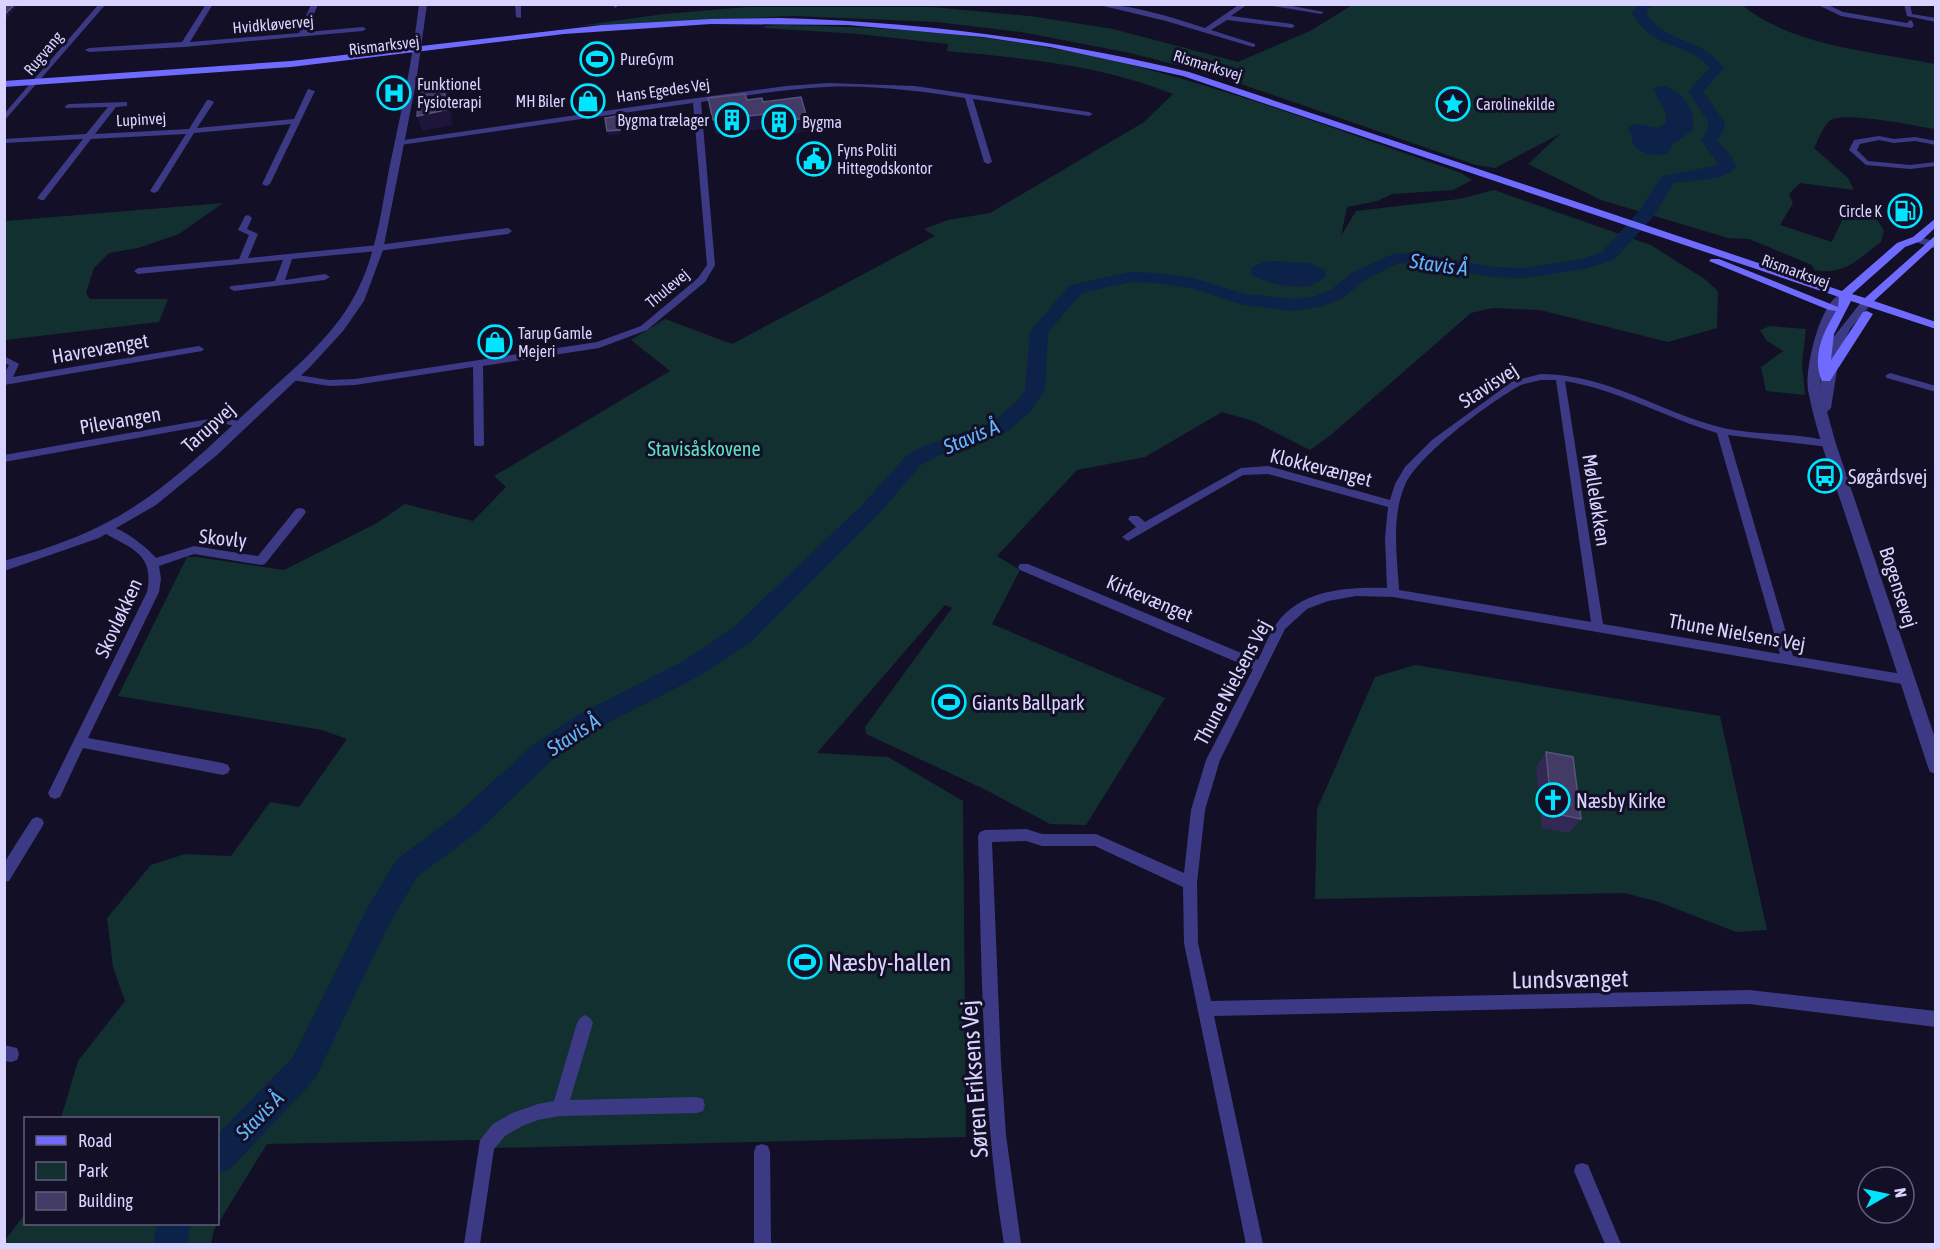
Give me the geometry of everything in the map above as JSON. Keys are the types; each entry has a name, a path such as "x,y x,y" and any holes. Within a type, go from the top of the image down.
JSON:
{"main road":[{"name":"Rismarksvej","path":"29,91 40,86 418,54 603,33 742,22 842,22 921,26 986,33 1088,51 1222,86 1829,290 1852,303 1935,337"},
{"name":"Rismarksvej","path":"4,88 29,91 309,72 418,54"},
{"name":"Rismarksvej","path":"4,88 26,87 36,82 125,78"},
{"name":"Bogensevej","path":"1852,303 1901,245 1917,239 1935,221"},
{"path":"1646,230 1741,272 1852,303 1935,332"},
{"path":"1852,303 1905,254 1917,239"},
{"name":"Bogensevej","path":"1852,303 1934,243"},
{"path":"1829,290 1889,249 1901,245"},
{"name":"Rismarksvej","path":"1852,303 1935,324"}],"street":[{"name":"Rugvang","path":"5,118 103,4"},
{"name":"Hvidkløvervej","path":"184,45 210,4"},
{"path":"302,35 315,4"},
{"name":"Tarupvej","path":"4,566 47,554 106,529 157,498 320,351 357,301 378,248 418,54 423,4"},
{"path":"518,4 519,18"},
{"path":"1098,4 1134,7 1253,45"},
{"path":"1207,30 1228,18 1245,4"},
{"path":"1264,4 1321,12"},
{"path":"1819,4 1856,17 1911,26 1910,22"},
{"path":"1907,4 1909,15 1935,20"},
{"path":"1228,18 1292,26"},
{"name":"Hvidkløvervej","path":"89,50 184,45 363,29"},
{"name":"Hans Egedes Vej","path":"400,143 697,100 828,85 915,88 1089,114"},
{"path":"266,183 311,91"},
{"path":"968,96 988,162"},
{"name":"Thulevej","path":"292,377 329,383 356,382 599,345 644,328 702,280 711,265 697,100"},
{"name":"Lupinvej","path":"154,192 210,102"},
{"name":"Lupinvej","path":"41,198 114,104"},
{"name":"Lupinvej","path":"69,106 124,104"},
{"name":"Lupinvej","path":"4,141 194,131 298,121"},
{"path":"1935,143 1915,139 1894,141 1879,138 1857,142 1853,150 1866,164 1910,167 1935,164"},
{"path":"242,261 254,234 242,230 248,218"},
{"path":"138,271 378,248 508,231"},
{"path":"1917,239 1934,243"},
{"path":"279,283 289,256"},
{"path":"234,288 325,277"},
{"name":"Bogensevej","path":"1824,420 1826,378 1835,343 1852,303"},
{"name":"Bogensevej","path":"1852,303 1821,332 1817,347 1814,387 1829,444 1935,766"},
{"name":"Havrevænget","path":"5,382 199,349"},
{"name":"Havrevænget","path":"4,359 14,364 5,382"},
{"path":"478,364 479,444"},
{"name":"Stavisvej","path":"1393,593 1392,523 1400,484 1412,465 1425,451 1516,383 1535,377 1560,376 1579,379 1722,431 1829,444"},
{"name":"Mølleløkken","path":"1560,376 1598,628"},
{"path":"1890,376 1935,389"},
{"name":"Pilevangen","path":"4,459 220,420 241,424"},
{"path":"1722,431 1788,660"},
{"name":"Klokkevænget","path":"1128,537 1241,472 1251,470 1268,470 1394,505"},
{"name":"Skovly","path":"155,562 194,550 261,561 300,512"},
{"path":"1134,519 1145,528"},
{"name":"Skovløkken","path":"55,793 158,578 155,562 145,552 106,529"},
{"name":"Kirkevænget","path":"1024,567 1260,666"},
{"name":"Thune Nielsens Vej","path":"1254,1245 1191,943 1190,883 1198,810 1213,760 1281,626 1303,606 1326,597 1356,592 1393,593 1908,680"},
{"path":"80,742 224,769"},
{"path":"4,876 37,823"},
{"name":"Søren Eriksens Vej","path":"1012,1245 998,1135 993,1063 985,836 1026,835 1042,840 1096,840 1190,883"},
{"name":"Lundsvænget","path":"1204,1009 1749,998 1935,1019"},
{"path":"560,1108 585,1023"},
{"path":"472,1245 486,1146 499,1130 518,1119 560,1108 697,1105"},
{"path":"762,1152 763,1245"},
{"path":"1582,1171 1613,1245"}],"green space":[{"path":"1352,5 1742,5 1763,19 1809,39 1860,51 1935,64 1935,129 1851,117 1831,120 1826,125 1814,148 1848,178 1854,190 1800,183 1789,194 1793,203 1780,225 1832,242 1849,205 1869,213 1884,230 1881,242 1858,260 1843,268 1825,271 1814,270 1812,265 1749,239 1728,238 1601,200 1528,164 1560,134 1495,168 1476,165 1212,74 1130,53 1021,32 936,22 794,16 578,26 664,14 747,7 932,7 1030,16 1113,29 1238,62 1312,30"},
{"name":"Stavisåskovene","path":"764,26 862,28 980,37 1058,49 1143,68 1326,125 1461,173 1472,180 1453,190 1392,194 1377,201 1347,207 1341,236 1356,211 1459,199 1494,190 1651,245 1706,280 1718,291 1717,328 1668,342 1540,310 1493,308 1471,313 1332,434 1310,450 1253,421 1222,412 1145,457 1077,470 997,556 1020,570 992,624 1165,698 1086,825 1050,824 986,790 866,734 865,727 952,608 945,605 817,753 888,757 963,801 966,1137 493,1148 479,1140 267,1144 219,1222 219,1117 61,1117 78,1061 125,1001 113,967 107,918 151,865 185,854 231,856 270,802 299,807 347,739 322,730 118,696 187,557 284,570 377,523 405,504 473,521 506,487 494,476 670,371 631,340 665,319 732,344 935,236 924,229 948,220 990,213 1144,122 1173,94 1090,69 1033,60 947,51 948,44 859,34 764,28"},
{"path":"223,203 179,234 138,248 109,253 94,268 86,293 90,299 168,299 159,322 5,340 5,221"},
{"path":"1770,326 1806,329 1802,364 1805,395 1766,391 1761,367 1783,351 1766,340 1760,330"},
{"path":"1415,665 1720,716 1767,930 1736,932 1659,902 1624,893 1315,899 1317,809 1375,677"},
{"path":"24,1215 24,1225 217,1225 211,1244 5,1244 5,1240"}],"water":[{"path":"1660,86 1675,90 1681,95 1690,108 1694,123 1693,130 1673,144 1669,153 1655,155 1639,150 1633,143 1628,129 1638,124 1658,128 1666,122 1666,113 1654,91 1654,88"},
{"path":"1272,261 1310,263 1325,270 1326,277 1309,286 1296,287 1271,283 1251,275 1251,268"}],"building":[{"path":"4,4 15,4 4,15"},
{"path":"444,85 446,110 417,116 419,95 423,88"},
{"path":"745,94 747,100 762,98 763,102 801,97 807,118 768,123 767,114 713,120 708,98"},
{"path":"616,116 620,130 607,131 605,118"},
{"path":"1546,752 1573,757 1581,819 1552,813"}],"waterway":[{"name":"Stavis Å","path":"219,1156 304,1068 377,918 407,868 465,825 543,752 587,722 694,667 743,634 868,512 914,460 931,451 1000,427 1023,407 1035,390 1039,331 1076,289 1130,277 1155,278 1194,283 1243,299 1294,305 1316,302 1337,294 1357,277 1393,259 1415,257 1492,272 1525,273 1584,264 1608,256 1646,214 1668,179 1721,171 1728,167 1726,160 1709,140 1715,132 1717,123 1695,91 1717,68 1703,54 1664,37 1647,25 1639,13 1647,4"},
{"name":"Stavis Å","path":"170,1244 174,1225"}],"place":[{"name":"PureGym","path":"597,59"},
{"name":"Funktionel Fysioterapi","path":"394,93"},
{"name":"MH Biler","path":"588,101"},
{"name":"Carolinekilde","path":"1453,104"},
{"name":"Bygma trælager","path":"732,120"},
{"name":"Bygma","path":"779,122"},
{"name":"Fyns Politi Hittegodskontor","path":"814,159"},
{"name":"Circle K","path":"1905,211"},
{"name":"Tarup Gamle Mejeri","path":"495,342"},
{"name":"Søgårdsvej","path":"1825,476"},
{"name":"Giants Ballpark","path":"949,702"},
{"name":"Næsby Kirke","path":"1553,800"},
{"name":"Næsby-hallen","path":"805,962"}]}
